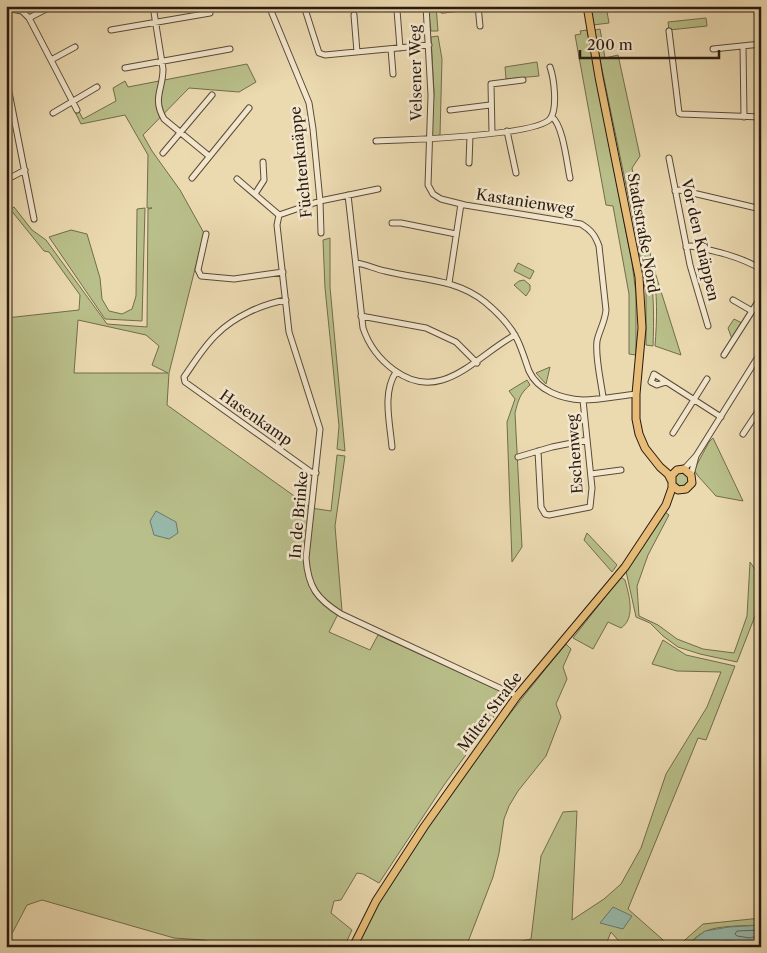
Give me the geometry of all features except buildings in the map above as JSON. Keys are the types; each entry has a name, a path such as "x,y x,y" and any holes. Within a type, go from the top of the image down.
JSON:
{"main road":[{"name":"Stadtstraße Nord","path":"587,6 599,78 639,277 642,328 636,394 636,419 639,434 645,448 671,482"},
{"path":"656,461 668,468 681,469 691,475 692,481 686,490 680,490 671,482 672,475 681,469"},
{"name":"Milter Straße","path":"666,505 671,482"},
{"name":"Milter Straße","path":"353,947 376,901 406,853 517,696 625,566 666,505 680,490"}],"street":[{"path":"29,18 52,6"},
{"path":"153,6 162,60 163,79 158,104 164,119 209,156"},
{"name":"Füchtenknäppe","path":"269,6 309,103 320,201 320,233"},
{"path":"304,6 319,53 325,55 429,45"},
{"name":"Velsener Weg","path":"426,6 431,95 428,186"},
{"path":"443,10 478,6 480,26"},
{"path":"6,8 22,11 29,18 76,110"},
{"path":"397,10 400,48"},
{"path":"111,30 210,13"},
{"path":"354,14 357,52"},
{"path":"669,31 680,112 685,115 761,117"},
{"path":"713,49 761,44"},
{"path":"744,46 744,116"},
{"path":"51,60 75,47"},
{"path":"124,68 230,49"},
{"path":"390,49 393,74"},
{"path":"429,140 508,131 546,122 552,117 554,111 553,74 550,67"},
{"path":"6,77 34,219"},
{"path":"492,133 491,84 523,80"},
{"path":"53,113 97,87"},
{"path":"163,153 212,95"},
{"path":"450,110 490,105"},
{"path":"192,178 249,108"},
{"path":"6,118 14,117"},
{"path":"552,117 557,123 570,178"},
{"path":"508,131 516,173"},
{"path":"469,163 470,136"},
{"name":"Velsener Weg","path":"376,141 429,140"},
{"name":"Vor den Knäppen","path":"669,158 686,247 708,326"},
{"path":"255,194 264,180 263,162"},
{"path":"6,180 25,170"},
{"path":"237,180 279,216 320,201 378,189"},
{"name":"Kastanienweg","path":"428,186 433,194 441,199 582,224 590,229 596,237 599,246 606,310 597,348 603,398"},
{"path":"675,191 680,190 761,210"},
{"path":"348,195 361,316 366,335 380,360 403,377 414,381 434,383 456,375 477,363 515,335"},
{"name":"Kastanienweg","path":"449,283 461,204"},
{"name":"In de Brinke","path":"279,216 276,225 289,332 319,423 316,473 306,558 307,574 320,599 341,614 517,696"},
{"path":"392,223 402,223 456,234"},
{"path":"206,234 198,270 201,276 234,279 282,272"},
{"path":"686,247 691,246 728,254 761,269"},
{"path":"356,263 386,272 449,283 484,301 506,321 515,335 528,369 536,382 553,394 565,398 584,400 636,394"},
{"path":"724,355 761,297"},
{"name":"Hasenkamp","path":"286,300 247,314 220,330 202,351 184,380 311,472 316,473"},
{"path":"733,300 752,311"},
{"path":"361,316 426,328 456,342 477,363"},
{"path":"681,469 696,456 761,352"},
{"path":"392,447 388,392 396,372"},
{"path":"673,434 707,379"},
{"path":"666,382 721,416"},
{"name":"Eschenweg","path":"538,451 541,507 546,514 590,507 592,488 584,400"},
{"path":"743,434 761,407"},
{"path":"518,457 587,440"},
{"path":"691,475 696,456"},
{"path":"591,474 621,470"}],"green space":[{"path":"428,6 436,6 438,31 431,31"},
{"path":"591,6 606,6 609,23 593,25"},
{"path":"706,18 707,26 669,30 668,22"},
{"path":"600,29 605,58 618,55 640,156 632,168 653,266 681,355 655,346 656,306 652,267 650,268 653,346 646,345 646,294 637,238 597,45 595,30"},
{"path":"587,30 632,263 636,294 636,355 629,354 629,294 613,206 606,205 575,35 581,34 580,31"},
{"path":"438,36 442,59 440,135 434,136 431,133 434,93 431,37"},
{"path":"537,62 539,76 506,79 505,67"},
{"path":"247,64 256,82 239,92 189,88 143,135 180,190 204,233 169,373 167,405 311,508 331,511 337,455 345,456 335,526 342,611 338,614 329,632 370,650 378,635 504,693 508,697 444,785 379,883 363,874 357,873 341,900 334,901 331,913 352,930 344,947 227,947 203,940 174,938 42,900 27,905 6,945 6,318 79,310 80,295 49,252 44,251 10,209 14,207 32,230 46,240 107,324 147,327 148,209 152,208 147,208 148,155 125,115 81,124 72,106 75,104 83,119 116,101 113,88 125,81 128,87","holes":["78,320 146,335 159,346 152,365 168,373 74,373"]},
{"path":"145,208 142,321 105,319 49,237 71,230 87,234 100,278 102,299 109,311 122,314 132,309 136,296 137,209"},
{"path":"330,238 330,287 345,451 337,449 339,426 325,288 323,240"},
{"path":"518,263 534,271 530,279 514,271"},
{"path":"524,280 530,285 530,290 526,296 514,285"},
{"path":"734,319 742,323 732,339 728,328"},
{"path":"550,367 546,384 536,373"},
{"path":"527,380 530,385 520,398 515,413 522,547 512,562 507,422 515,399 509,391"},
{"path":"713,438 743,501 716,496 694,470"},
{"path":"679,472 685,472 689,479 685,486 679,486 675,482 675,476"},
{"path":"665,512 669,515 648,555 637,586 639,616 658,625 677,639 703,649 734,653 747,616 750,562 761,578 761,581 755,616 737,662 678,647 650,623 636,617 626,571"},
{"path":"587,533 617,565 612,572 584,540"},
{"path":"620,578 625,580 630,606 629,618 626,624 621,628 608,622 593,649 573,638"},
{"path":"663,640 686,655 735,666 706,740 698,738 628,909 671,947 624,947 611,932 605,947 496,947 531,939 541,856 563,812 577,811 572,920 604,899 621,884 641,848 666,774 707,707 721,672 677,671 652,664"},
{"path":"566,644 571,649 563,667 567,679 556,704 561,717 546,756 518,791 509,806 504,819 493,877 466,947 357,947 385,893 435,816 489,741"},
{"path":"761,918 761,925 724,927 709,930 685,945 677,947 703,924"},
{"path":"723,940 750,943 761,940 761,947 709,947 713,943"}],"water":[{"path":"156,511 176,522 178,533 169,539 154,535 150,521"},
{"path":"613,907 632,916 623,929 600,923"},
{"path":"761,925 761,940 754,942 723,941 709,947 684,947 705,931"}]}
